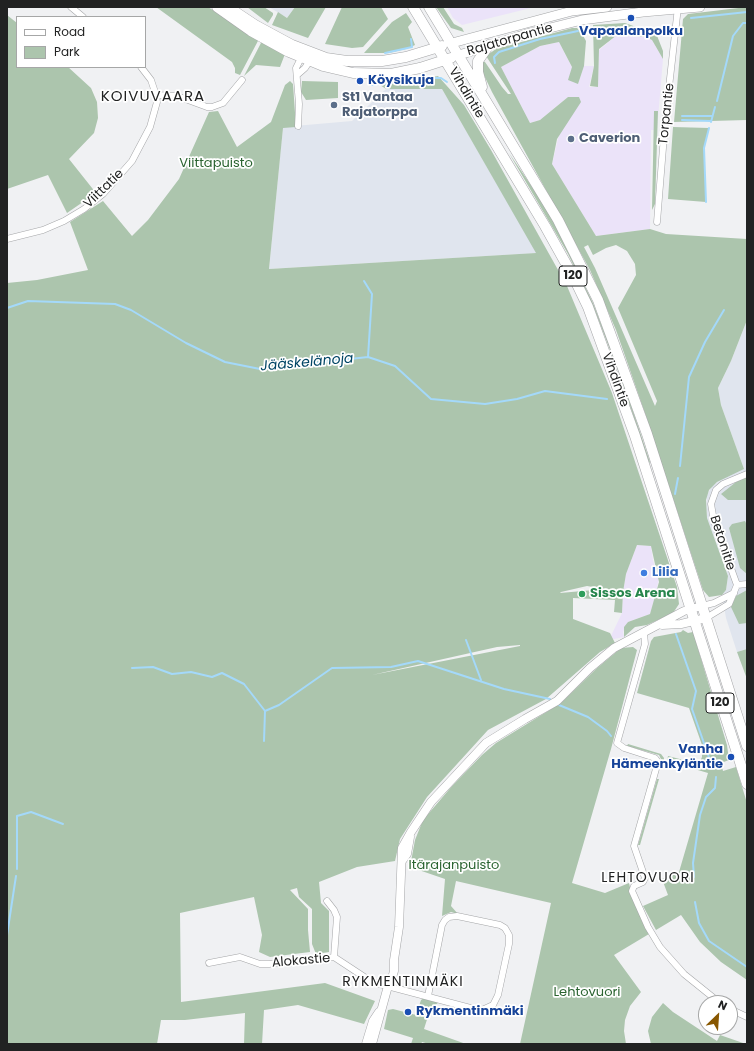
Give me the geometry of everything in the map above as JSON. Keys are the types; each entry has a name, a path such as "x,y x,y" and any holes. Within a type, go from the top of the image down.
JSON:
{"main road":[{"name":"Rajatorpantie","path":"218,7 251,31 307,56 353,73 378,75 420,68 489,45 582,20 678,8 700,7"},
{"name":"Rajatorpantie","path":"228,7 307,56 365,62 396,60 437,47 576,9 608,7"},
{"name":"Vihdintie","path":"413,7 563,257 588,307 635,436 747,784"},
{"name":"Vihdintie","path":"429,7 488,102 558,220 598,300 642,420 747,746"},
{"path":"488,102 479,79 478,66 480,57 489,45"}],"street":[{"path":"71,7 82,16"},
{"name":"Torpantie","path":"657,222 678,8"},
{"path":"576,9 582,20"},
{"path":"298,126 296,68 307,56"},
{"path":"297,76 307,56"},
{"path":"142,68 151,80 156,95 177,96 207,107 212,107 223,103 242,80"},
{"name":"Viittatie","path":"7,239 38,232 63,221 84,209 102,194 136,155 155,112 156,95"},
{"name":"Betonitie","path":"737,585 714,520 711,504 716,490 724,484 747,474"},
{"path":"661,625 681,624 706,618 729,604 737,585 747,584"},
{"path":"372,1044 379,1023 388,984 388,973 394,960 399,927 402,848 411,832 445,786 486,743 557,701 590,668 614,648 690,609 716,602 734,593"},
{"path":"644,633 645,644 617,743 624,748 655,758 658,762 634,846 645,878 643,882 634,886 632,891 648,927 660,947 684,974 710,995"},
{"path":"327,901 337,917 334,957"},
{"path":"457,916 500,925 505,928 509,934 509,944 498,995 493,1005 486,1009 478,1010 428,996 442,925 445,920 449,917 457,916"},
{"name":"Alokastie","path":"254,961 258,955"},
{"name":"Alokastie","path":"209,963 240,957 269,964 334,957 372,982 388,984 428,996"},
{"path":"366,1044 375,1017 381,1010"}],"shaded area":[{"path":"269,7 295,7 287,18"},
{"path":"447,7 535,7 462,25 453,18"},
{"path":"617,35 646,37 652,40 663,59 657,130 651,130 650,229 596,236 552,164 568,97 540,120 530,123 501,67 540,46 559,42 572,67 578,84 584,66 594,66 589,87 598,87 599,50"},
{"path":"386,89 442,89 537,253 269,269 283,127 352,121"},
{"path":"747,320 747,649 737,652 726,618 722,595 726,590 728,576 707,518 706,507 707,495 712,486 725,477 744,469 721,405 718,388 731,361"},
{"path":"637,545 651,546 653,561 659,578 654,601 650,614 628,622 623,632 624,637 609,640 622,613 626,574"}],"green space":[{"path":"156,7 208,7 259,39 240,75 235,73 235,68 232,62"},
{"path":"247,7 264,7 273,13 273,15 268,23"},
{"path":"295,7 326,7 308,38 272,25 278,12 287,18"},
{"path":"342,7 381,7 388,19 363,47 352,48 325,44"},
{"path":"436,7 443,7 454,24 462,28 464,32 451,28"},
{"path":"747,7 747,120 674,122 683,19 688,14"},
{"path":"406,13 412,22 408,27 415,45 389,53 364,53 392,22"},
{"path":"7,15 16,22 16,68 69,68 91,88 97,102 98,118 94,133 69,159 96,193 67,213 48,175 7,189"},
{"path":"625,23 639,28 654,28 663,51 663,59 652,40 646,37 617,35 599,49 598,87 590,86 594,66 593,25"},
{"path":"572,28 577,28 586,41 584,66 578,84 568,80 572,67 559,42 540,46 501,67 530,123 540,120 568,97 579,97 581,102 557,139 552,164 596,236 650,229 666,234 747,239 747,320 731,361 718,388 721,405 744,469 717,482 709,490 706,500 707,518 728,576 726,590 722,595 709,597 703,590 616,330 590,270 492,92 482,71 482,61 485,62 508,94 511,94 486,56 496,49","holes":["588,245 593,255 606,248 616,245 627,251 635,264 636,275 618,308 657,401 655,406 595,268 584,247"]},
{"path":"262,41 285,54 280,67 256,65 244,76"},
{"name":"Viittapuisto","path":"438,76 464,105 491,150 567,286 612,393 677,587 679,604 673,613 647,625 635,627 624,637 624,627 628,622 650,614 659,582 651,546 637,545 626,574 622,613 614,612 615,600 573,598 573,619 610,633 615,643 600,652 546,699 488,730 427,797 400,839 395,861 357,867 319,882 321,903 329,911 329,952 316,954 312,944 312,909 299,897 297,888 290,890 308,909 310,952 270,957 259,952 262,935 254,897 180,913 181,1002 325,983 375,1001 364,1024 298,1005 264,1010 262,1044 244,1044 245,1013 185,1020 161,1020 157,1044 7,1044 7,283 37,280 88,270 70,222 103,201 132,236 148,220 179,179 209,112 218,111 237,147 271,122 285,85 290,81 293,84 296,127 283,128 269,269 536,253 442,89 386,89 380,85","holes":["587,586 605,589 560,593 561,592","520,646 372,675 497,647"]},
{"path":"302,81 338,82 338,98 306,100 301,92"},
{"path":"654,111 658,111 655,204 652,210"},
{"path":"673,127 709,128 704,148 706,202 668,199"},
{"path":"509,153 539,197 555,224 593,303 620,372 650,462 649,463 619,373 593,306 568,254"},
{"path":"747,477 747,500 728,500 721,494 736,482"},
{"path":"745,521 747,525 747,574 740,568 729,528 732,524"},
{"path":"747,590 747,623 739,624 731,607 736,596"},
{"path":"683,630 688,633 693,632 727,745 729,760 721,763 723,771 736,767 747,803 747,980 721,962 700,942 681,915 656,930 643,906 668,895 662,879 679,872 708,773 667,761 668,756 699,764 702,757 702,745 689,708 637,693 651,641 654,637 681,632"},
{"name":"Itärajanpuisto","path":"633,647 637,650 611,749 572,883 605,893 629,883 633,900 649,934 614,955 641,992 630,1006 625,1020 624,1031 626,1044 520,1044 551,903 456,881 451,906 458,914 451,912 442,916 445,879 410,867 415,840 423,820 453,785 482,755 496,743 561,703 596,669 621,648"},
{"path":"747,649 747,679 737,652"},
{"path":"628,744 661,754 664,758 663,768 660,767 662,761 659,755 627,746"},
{"path":"657,779 659,779 640,845 638,845"},
{"path":"424,998 439,1002 430,1010 424,1029 466,1044 429,1044 422,1042 421,1044 411,1044 413,1038 384,1029 388,1010 393,1009 416,1015 421,1000"},
{"name":"Lehtovuori","path":"663,1003 673,1012 698,1028 698,1035 708,1035 717,1041 720,1035 746,1044 651,1044 648,1031 652,1017"}],"waterway":[{"path":"691,18 747,12"},
{"path":"717,101 733,36 743,23 747,23"},
{"path":"594,30 654,29"},
{"path":"495,63 494,57 499,52 540,39 578,31"},
{"path":"385,53 412,47 411,39"},
{"path":"371,85 434,78 441,78 447,82"},
{"path":"711,122 715,107"},
{"path":"682,116 712,116"},
{"path":"682,120 711,121"},
{"path":"706,202 704,148 709,128"},
{"path":"364,281 372,294 368,357"},
{"name":"Jääskelänoja","path":"7,308 28,301 115,304 131,310 186,343 225,362 260,369 368,357 395,366 431,399 485,404 517,399 545,391 607,399"},
{"path":"680,466 689,377 705,342 724,310"},
{"path":"675,494 678,478"},
{"path":"676,634 696,691 692,709 712,766"},
{"path":"466,640 481,680"},
{"path":"132,668 153,667 172,674 191,672 212,677 222,673 244,684 265,711 279,705 332,668 391,667 418,661 504,689 550,699"},
{"path":"559,705 588,717 607,731 611,736"},
{"path":"264,741 265,711"},
{"path":"694,877 693,863 700,815 706,797 715,788 716,777"},
{"path":"17,869 17,816 31,812 63,824"},
{"path":"7,935 16,876"},
{"path":"695,902 699,923 709,941 747,967"}],"place":[{"name":"Vapaalanpolku","path":"631,18"},
{"name":"Köysikuja","path":"360,81"},
{"name":"St1 Vantaa Rajatorppa","path":"334,105"},
{"name":"Caverion","path":"571,139"},
{"name":"Lilia","path":"644,573"},
{"name":"Sissos Arena","path":"582,594"},
{"name":"Vanha Hämeenkyläntie","path":"731,757"},
{"name":"Rykmentinmäki","path":"408,1012"}],"district":[{"name":"KOIVUVAARA","path":"153,97"},
{"name":"LEHTOVUORI","path":"648,878"},
{"name":"RYKMENTINMÄKI","path":"403,982"}]}
